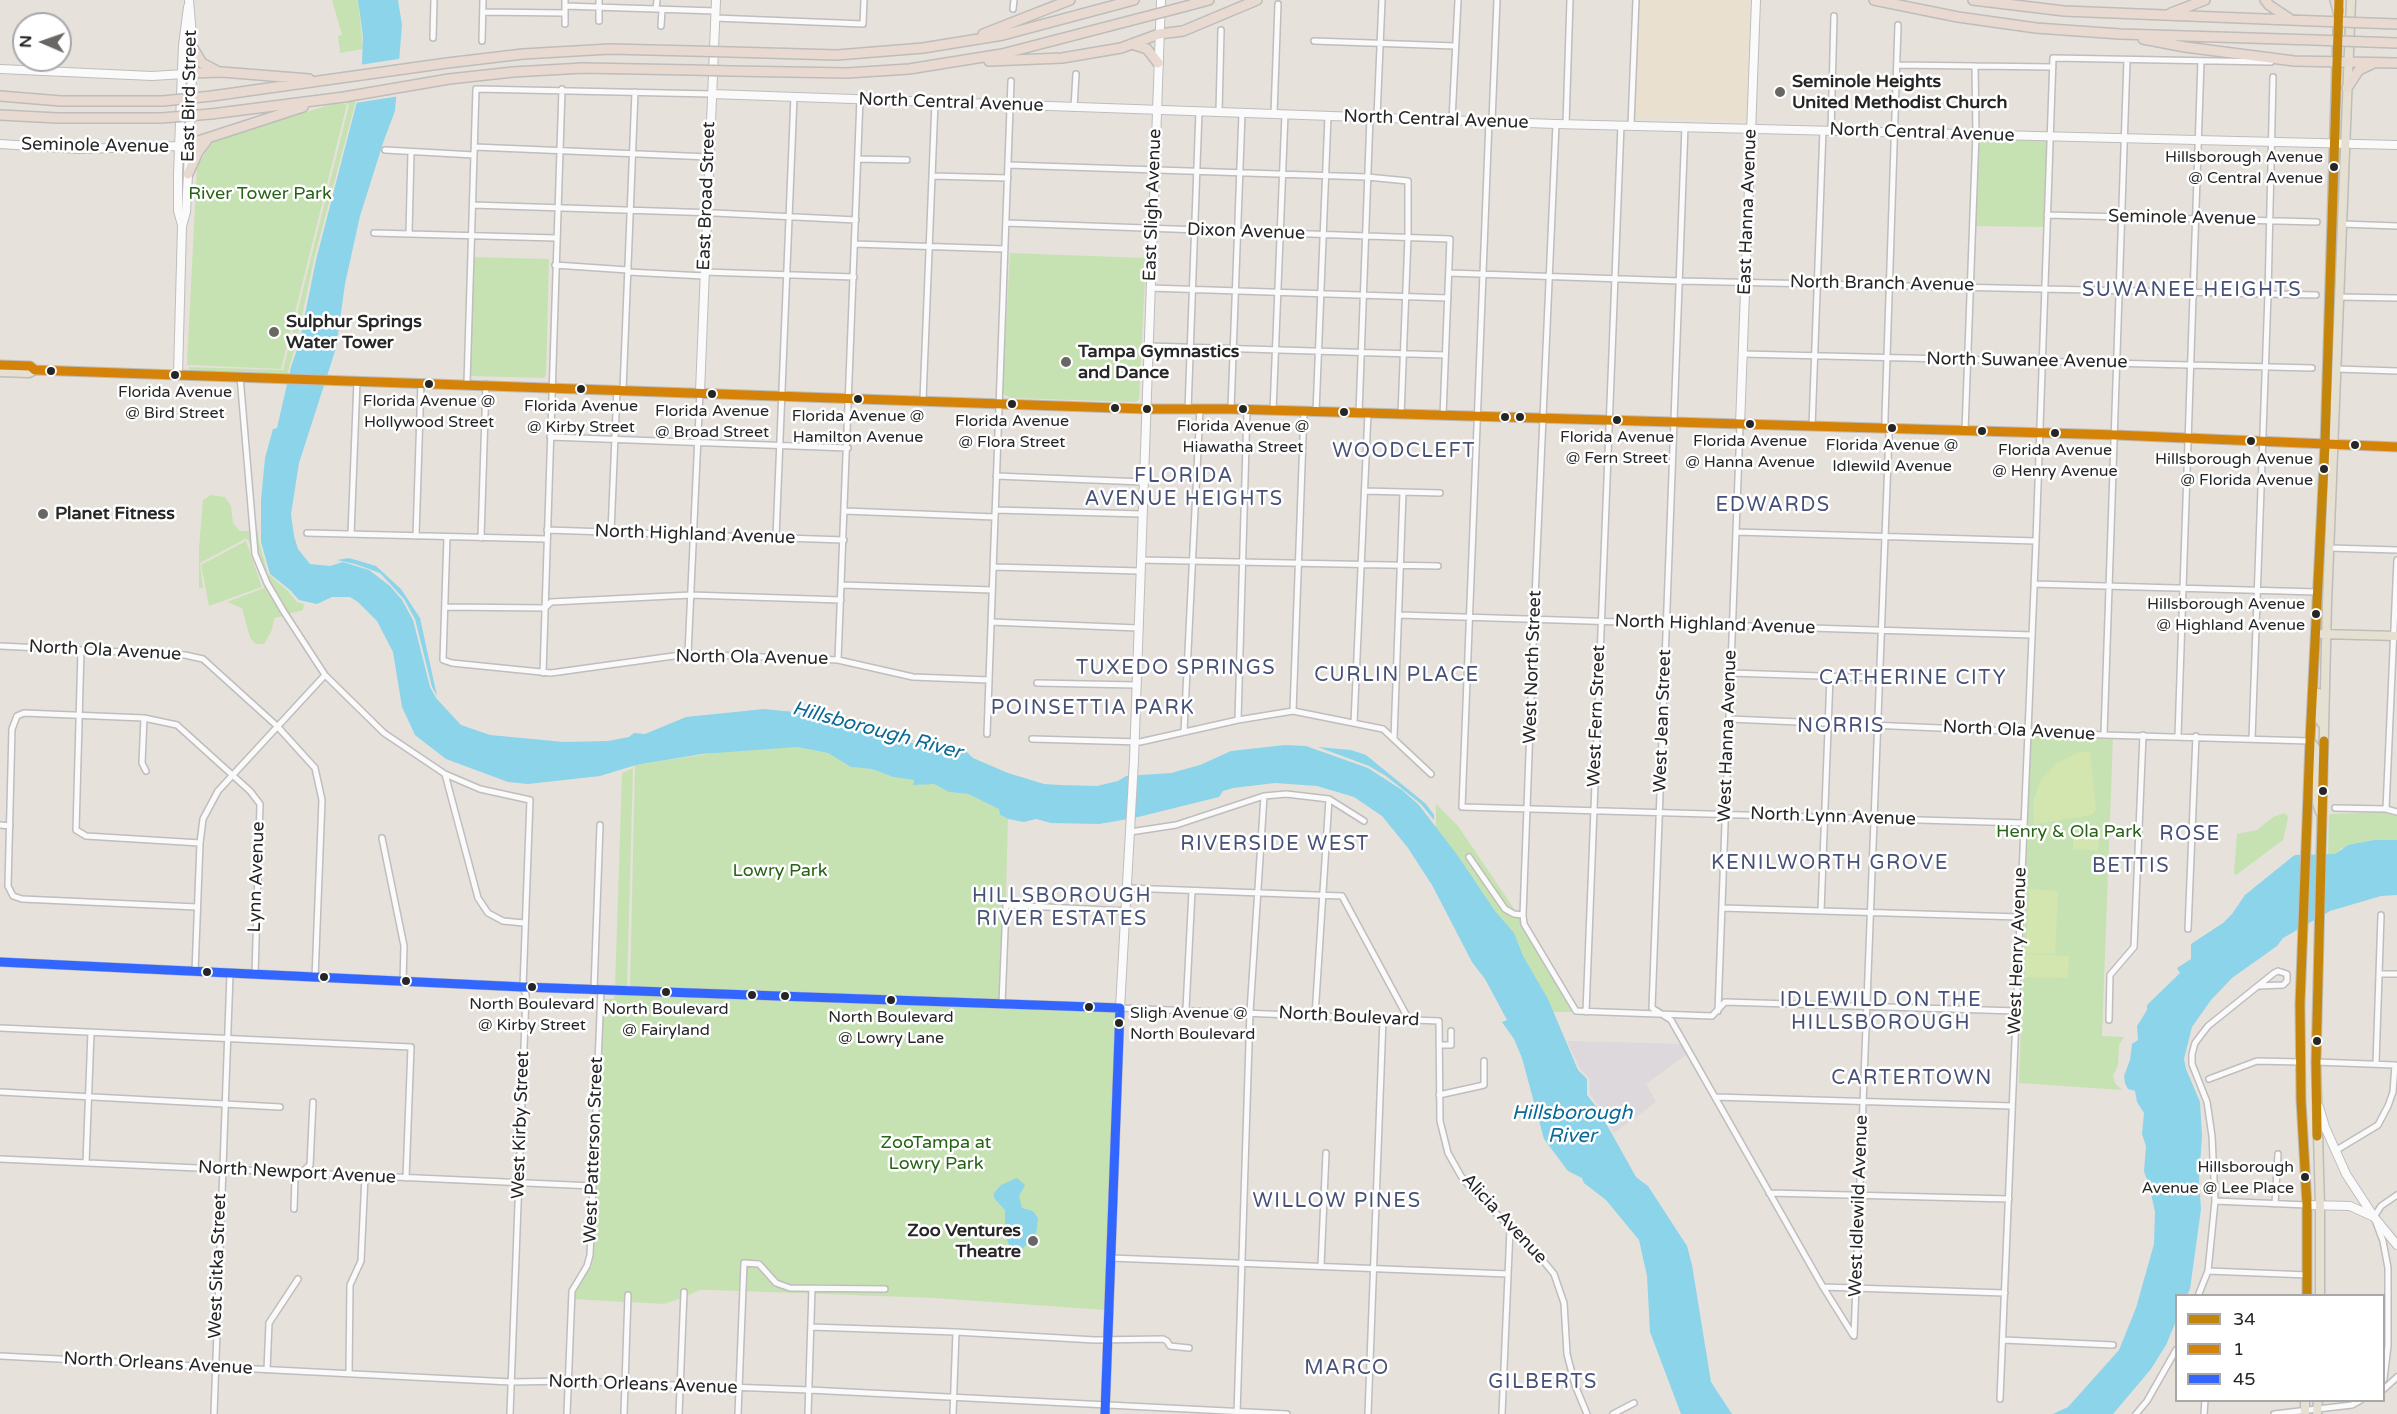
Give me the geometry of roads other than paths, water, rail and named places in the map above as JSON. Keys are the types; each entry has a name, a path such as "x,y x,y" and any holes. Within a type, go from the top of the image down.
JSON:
{"highway":[{"path":"959,43 1070,0"},
{"path":"0,115 58,118 161,118 211,114 344,97 449,79 547,69 847,73 909,69 968,61 1044,44 1209,0"},
{"path":"968,61 1062,58 1133,45 1160,34 1184,31 1257,0"},
{"path":"1874,0 2010,24 2120,33 2397,43"},
{"path":"1973,0 2049,10 2397,24"},
{"path":"2159,16 2205,0"},
{"path":"2265,0 2272,8 2293,20"},
{"path":"2337,0 2338,11"},
{"path":"0,96 61,101 163,101 523,54 610,49 854,54 959,43 1003,35 1132,1"},
{"path":"2120,33 2185,47 2294,62 2397,63"},
{"path":"1133,45 1147,49 1158,63"},
{"path":"193,48 205,65 222,72"},
{"path":"2347,88 2359,70 2375,63"},
{"path":"186,74 222,72 327,81"},
{"path":"189,144 322,100"},
{"path":"188,174 198,152 208,139"}],"main road":[{"path":"2320,1294 2316,1062 2330,548 2330,444 2340,143 2347,88 2351,0"},
{"path":"2307,1294 2307,1205 2300,1062 2302,945 2317,592 2337,369 2342,224 2336,62 2338,11"},
{"path":"0,365 30,366 35,370"},
{"path":"0,372 35,370 357,379 1145,409 1231,409 2190,437 2397,447"},
{"path":"2318,578 2323,585 2328,587"},
{"path":"2316,633 2395,635"},
{"path":"2314,663 2318,678 2317,717 2324,726"},
{"path":"2310,741 2317,750 2316,803 2322,819"}],"street":[{"name":"East Bird Street","path":"182,226 178,211 179,147 186,74 193,48 189,0"},
{"name":"East Bird Street","path":"178,374 182,226 186,212 189,144 184,29 189,0"},
{"path":"433,38 434,0"},
{"path":"482,40 483,0"},
{"path":"599,0 599,21"},
{"path":"657,0 662,26"},
{"name":"East Broad Street","path":"700,392 716,0"},
{"path":"565,24 565,3 599,8 863,24 864,0"},
{"path":"1013,9 1014,0"},
{"name":"East Sligh Avenue","path":"1105,1414 1120,1008 1134,760 1161,0"},
{"path":"1354,723 1365,491 1361,353 1367,177 1382,0"},
{"path":"1452,120 1458,0"},
{"path":"1470,618 1482,274 1497,0"},
{"path":"1566,124 1570,0"},
{"path":"1631,125 1636,0"},
{"name":"East Hanna Avenue","path":"1740,425 1756,0"},
{"path":"1274,114 1278,4"},
{"path":"483,12 565,13"},
{"path":"1812,427 1817,283 1834,16"},
{"name":"West Idlewild Avenue","path":"1823,1287 1854,1336 1886,536 1889,434 1884,424 1898,25"},
{"path":"1219,112 1221,30"},
{"path":"1314,41 1455,46"},
{"path":"1897,65 2053,67 2053,58 2294,62"},
{"path":"2104,735 2127,60"},
{"path":"2178,736 2190,437 2201,61"},
{"path":"1965,431 1976,135 1975,66"},
{"name":"West Henry Avenue","path":"2000,1399 2036,541 2053,67"},
{"path":"0,69 152,75 186,74"},
{"path":"1074,108 1076,74"},
{"path":"2252,739 2266,366 2273,77"},
{"path":"987,734 1011,81"},
{"name":"North Central Avenue","path":"475,147 476,89 794,96 1556,124 2397,144"},
{"path":"543,673 562,90"},
{"path":"611,532 615,439 628,271 635,92"},
{"path":"776,537 794,96"},
{"path":"838,660 860,99"},
{"path":"923,400 935,102"},
{"path":"1188,410 1199,111"},
{"path":"1231,409 1242,113"},
{"path":"1274,411 1285,114"},
{"path":"1316,412 1328,116"},
{"name":"West North Street","path":"1523,915 1556,124"},
{"name":"West Fern Street","path":"1586,1012 1621,125"},
{"name":"West Jean Street","path":"1661,1014 1652,1008 1685,126"},
{"name":"Seminole Avenue","path":"0,144 79,149 179,147 189,144"},
{"path":"467,383 475,147 709,157"},
{"path":"385,150 474,155"},
{"path":"409,234 411,152"},
{"path":"858,159 907,160"},
{"path":"1008,165 1367,177 1408,181 1401,415"},
{"path":"932,176 1008,178"},
{"path":"473,205 707,212 856,220"},
{"name":"Seminole Avenue","path":"2047,215 2316,222"},
{"name":"Dixon Avenue","path":"1006,223 1450,239 1449,273"},
{"path":"2342,224 2397,226"},
{"path":"374,233 556,237"},
{"path":"855,244 1005,249"},
{"path":"555,265 628,271 854,277"},
{"path":"1443,416 1449,273"},
{"name":"North Branch Avenue","path":"1449,273 1680,281 2045,287 2316,295"},
{"path":"1150,288 1448,298"},
{"path":"2339,297 2397,298"},
{"path":"1148,346 1445,355"},
{"name":"North Suwanee Avenue","path":"1743,354 2312,368"},
{"path":"2337,369 2397,371"},
{"path":"240,376 255,554 267,583 325,675 384,733 445,774 478,898 488,913 503,921 524,923"},
{"path":"351,534 357,379"},
{"path":"416,536 421,382"},
{"path":"481,538 486,384"},
{"path":"688,654 700,392"},
{"path":"1184,732 1200,409"},
{"path":"1238,720 1247,410"},
{"path":"1293,711 1304,411"},
{"name":"West Hanna Avenue","path":"1718,1012 1740,425"},
{"path":"550,437 848,448"},
{"path":"996,477 1143,482"},
{"path":"1365,491 1440,493"},
{"path":"1394,738 1403,493"},
{"path":"845,512 1142,514"},
{"name":"North Highland Avenue","path":"547,530 844,540"},
{"path":"1736,532 2036,541"},
{"path":"307,533 547,539"},
{"path":"447,537 445,606 545,608 551,602 691,595 841,600"},
{"path":"2330,548 2397,550"},
{"path":"1140,560 1438,566"},
{"path":"2386,809 2397,560"},
{"path":"993,567 1140,571"},
{"path":"2034,584 2317,592"},
{"path":"842,585 992,590"},
{"name":"North Ola Avenue","path":"445,606 443,660 452,663 543,673 688,654 838,660 913,677 989,680"},
{"name":"North Highland Avenue","path":"1399,615 2032,635"},
{"name":"North Lynn Avenue","path":"1470,618 1462,807 2024,823"},
{"path":"991,622 1138,628"},
{"name":"North Ola Avenue","path":"0,646 185,655 203,659 277,726 315,768 322,800 315,978"},
{"path":"81,650 76,830 86,836 200,843"},
{"path":"1731,673 1880,678"},
{"path":"195,972 203,819 218,791 325,675"},
{"path":"1821,911 1830,676"},
{"path":"1037,683 1136,685"},
{"path":"1032,739 1134,742 1293,711 1383,729 1431,774"},
{"name":"Lynn Avenue","path":"10,826 12,729 17,716 24,713 144,718 177,725 250,791 260,804 255,975"},
{"path":"144,718 142,763 146,771"},
{"name":"North Ola Avenue","path":"1729,719 2310,741"},
{"path":"2109,1020 2110,975 2134,947 2143,735"},
{"path":"2188,929 2196,736"},
{"name":"West Kirby Street","path":"445,774 480,789 530,800 524,923 523,987 526,995 510,1414"},
{"path":"1130,831 1176,825 1264,796 1286,794 1329,799 1364,821"},
{"path":"1237,1413 1250,1012 1264,796"},
{"path":"1315,1016 1329,799"},
{"path":"2336,808 2386,809 2397,812"},
{"path":"0,825 10,826 8,886 13,896 197,907"},
{"name":"West Patterson Street","path":"567,1414 571,1295 590,1259 600,825"},
{"path":"382,838 404,946 403,982"},
{"path":"1469,857 1505,909 1514,914 1523,915 1524,924 1576,1011 1712,1016 1725,1002 2016,1011"},
{"path":"1127,888 1342,896 1409,1020"},
{"path":"1186,1009 1192,891"},
{"path":"1002,1004 1006,906 1126,911"},
{"path":"1722,908 2019,917"},
{"path":"2376,1064 2381,915"},
{"name":"North Boulevard","path":"0,962 523,987 1186,1009 1439,1021"},
{"path":"2200,1294 2208,1271 2215,1201 2212,1136 2207,1102 2192,1064 2194,1043 2208,1026 2258,986 2278,971 2287,974 2287,981 2283,985 2258,986"},
{"name":"West Sitka Street","path":"214,1414 221,1169 230,974"},
{"path":"2379,974 2397,974"},
{"path":"1661,1014 1671,1020 1823,1287 2005,1293"},
{"path":"1368,1414 1383,1019"},
{"name":"Alicia Avenue","path":"1439,1021 1442,1045 1440,1121 1448,1153 1461,1176 1510,1229 1536,1252 1554,1274 1564,1303 1567,1354 1575,1385 1587,1414"},
{"path":"0,1028 411,1047 406,1178"},
{"path":"1442,1045 1451,1045 1451,1031"},
{"path":"86,1163 91,1032"},
{"path":"1439,1095 1485,1085 1484,1061"},
{"path":"2209,1079 2257,1061 2300,1062"},
{"path":"2316,1062 2396,1065 2388,1106 2378,1125 2335,1151"},
{"path":"0,1092 280,1107"},
{"path":"2316,1095 2335,1151 2346,1174 2374,1217 2397,1245"},
{"path":"1714,1097 2012,1106"},
{"path":"294,1209 295,1178 310,1165 313,1102"},
{"path":"1321,1266 1326,1153"},
{"path":"2275,1204 2278,1154"},
{"name":"North Newport Avenue","path":"0,1159 593,1186"},
{"path":"349,1373 350,1286 361,1261 365,1176"},
{"path":"1769,1193 2009,1199"},
{"path":"2374,1217 2380,1206 2397,1195"},
{"path":"2215,1201 2350,1206 2374,1217 2383,1241 2388,1268 2388,1346 2385,1371"},
{"path":"1502,1414 1510,1229"},
{"path":"1111,1258 1508,1274"},
{"path":"738,1414 744,1263 759,1264 776,1283 790,1288 885,1289"},
{"path":"2208,1271 2308,1275"},
{"path":"267,1370 269,1323 298,1279"},
{"path":"808,1414 812,1288"},
{"path":"679,1414 684,1292"},
{"path":"624,1414 628,1296"},
{"path":"811,1327 1108,1340 1163,1340 1167,1341 1170,1346 1189,1348"},
{"path":"953,1414 956,1332"},
{"path":"2003,1340 2113,1345"},
{"path":"2136,1414 2147,1401 2175,1352"},
{"name":"North Orleans Avenue","path":"0,1356 511,1382 568,1381 680,1387 809,1390 1287,1414"},
{"path":"2385,1388 2397,1377"},
{"path":"2274,1414 2305,1408 2352,1406 2359,1402"},
{"path":"1613,1414 1634,1403"}],"water":[{"name":"Hillsborough River","path":"358,0 398,0 402,25 395,111 360,216 345,284 336,348 299,463 291,514 294,536 298,549 310,564 330,566 343,562 369,570 390,586 402,600 413,620 430,687 436,698 461,725 490,735 564,742 608,741 629,737 634,733 645,734 686,717 764,709 805,713 887,739 951,749 963,748 973,758 1008,773 1044,784 1060,785 1097,786 1118,781 1126,776 1171,773 1200,765 1231,751 1285,745 1306,746 1368,768 1402,790 1419,805 1458,856 1495,911 1514,933 1523,956 1548,999 1578,1070 1587,1079 1587,1095 1598,1109 1636,1177 1648,1186 1687,1246 1711,1382 1732,1414 1681,1414 1650,1332 1647,1276 1639,1240 1606,1200 1584,1183 1582,1178 1568,1171 1544,1139 1522,1058 1514,1039 1502,1022 1507,1020 1485,979 1472,962 1432,885 1408,848 1382,816 1354,797 1317,786 1275,783 1233,788 1223,791 1219,797 1134,818 1099,824 1051,823 1036,819 1024,822 1000,815 999,809 968,794 949,792 934,784 913,785 914,780 893,777 872,769 851,767 828,753 797,747 702,754 636,765 600,776 528,784 508,782 446,759 415,735 402,707 393,652 377,621 350,597 332,597 317,604 299,600 270,574 261,542 261,500 265,458 273,429 277,428 291,367 299,344 316,260 361,86 363,37"},
{"path":"349,558 376,566 401,589 420,618 437,696 432,687 415,619 404,599 380,573 337,560"},
{"name":"Hillsborough River","path":"815,714 848,717 882,726 916,742 887,736"},
{"path":"1318,747 1351,750 1366,755 1426,804 1434,815 1434,820 1421,804 1386,776 1369,766"},
{"path":"2374,840 2397,840 2397,895 2381,896 2330,911 2283,938 2277,946 2232,978 2211,1000 2192,1027 2184,1059 2200,1102 2201,1209 2190,1289 2188,1294 2175,1294 2175,1323 2166,1345 2151,1369 2113,1414 2053,1414 2068,1407 2119,1350 2136,1308 2154,1244 2155,1212 2144,1171 2146,1146 2142,1134 2144,1113 2137,1102 2135,1091 2128,1089 2124,1076 2130,1060 2132,1044 2138,1040 2137,1026 2147,1010 2147,1005 2180,973 2177,968 2191,959 2191,944 2223,923 2245,895 2292,857 2335,854 2348,845"},
{"path":"1017,1178 1025,1185 1019,1196 1022,1208 1033,1211 1038,1218 1036,1235 1020,1251 1014,1250 1008,1243 1005,1231 1005,1210 994,1198 994,1193 1001,1185"}],"place":[{"name":"Seminole Heights United Methodist Church","path":"1780,92"},
{"name":"Hillsborough Avenue @ Central Avenue","path":"2334,167"},
{"name":"Sulphur Springs Water Tower","path":"274,332"},
{"name":"Tampa Gymnastics and Dance","path":"1066,362"},
{"name":"Florida Avenue @ Bird Street","path":"175,375"},
{"name":"Florida Avenue @ Hollywood Street","path":"429,384"},
{"name":"Florida Avenue @ Kirby Street","path":"581,389"},
{"name":"Florida Avenue @ Broad Street","path":"712,394"},
{"name":"Florida Avenue @ Hamilton Avenue","path":"858,399"},
{"name":"Florida Avenue @ Flora Street","path":"1012,404"},
{"name":"Florida Avenue @ Hiawatha Street","path":"1243,409"},
{"name":"Florida Avenue @ Fern Street","path":"1617,420"},
{"name":"Florida Avenue @ Hanna Avenue","path":"1750,424"},
{"name":"Florida Avenue @ Idlewild Avenue","path":"1892,428"},
{"name":"Florida Avenue @ Henry Avenue","path":"2055,433"},
{"name":"Hillsborough Avenue @ Florida Avenue","path":"2324,469"},
{"name":"Planet Fitness","path":"43,514"},
{"name":"Hillsborough Avenue @ Highland Avenue","path":"2316,614"},
{"name":"North Boulevard @ Kirby Street","path":"532,987"},
{"name":"North Boulevard @ Fairyland","path":"666,992"},
{"name":"North Boulevard @ Lowry Lane","path":"891,1000"},
{"name":"Sligh Avenue @ North Boulevard","path":"1119,1023"},
{"name":"Hillsborough Avenue @ Lee Place","path":"2305,1177"},
{"name":"Zoo Ventures Theatre","path":"1033,1241"}],"district":[{"name":"SUWANEE HEIGHTS","path":"2192,291"},
{"name":"WOODCLEFT","path":"1404,452"},
{"name":"FLORIDA AVENUE HEIGHTS","path":"1184,488"},
{"name":"EDWARDS","path":"1773,506"},
{"name":"TUXEDO SPRINGS","path":"1176,669"},
{"name":"CURLIN PLACE","path":"1397,676"},
{"name":"CATHERINE CITY","path":"1913,679"},
{"name":"POINSETTIA PARK","path":"1093,709"},
{"name":"NORRIS","path":"1841,727"},
{"name":"ROSE","path":"2190,835"},
{"name":"RIVERSIDE WEST","path":"1275,845"},
{"name":"KENILWORTH GROVE","path":"1830,864"},
{"name":"BETTIS","path":"2131,867"},
{"name":"HILLSBOROUGH RIVER ESTATES","path":"1062,908"},
{"name":"IDLEWILD ON THE HILLSBOROUGH","path":"1881,1012"},
{"name":"CARTERTOWN","path":"1912,1079"},
{"name":"WILLOW PINES","path":"1337,1202"},
{"name":"MARCO","path":"1347,1369"},
{"name":"GILBERTS","path":"1543,1383"}],"park label":[{"name":"River Tower Park","path":"260,194"},
{"name":"Henry & Ola Park","path":"2069,832"},
{"name":"Lowry Park","path":"780,871"},
{"name":"ZooTampa at Lowry Park","path":"936,1153"}]}
